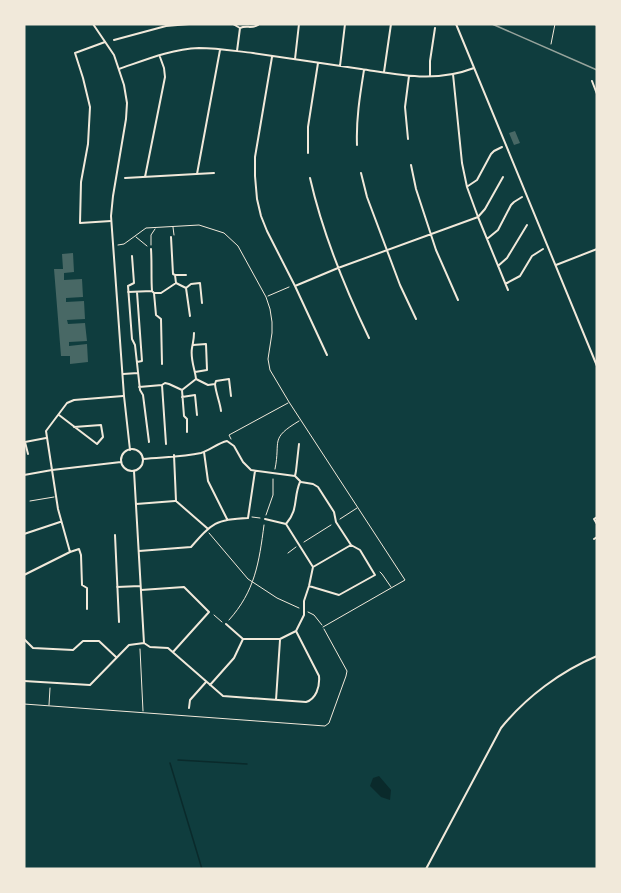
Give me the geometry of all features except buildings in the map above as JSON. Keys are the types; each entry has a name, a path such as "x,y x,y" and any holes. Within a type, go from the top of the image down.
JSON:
{"street":[{"path":"93,24 114,55 127,103 111,221 130,450"},
{"path":"114,40 166,26 189,24"},
{"path":"213,24 222,24"},
{"path":"233,24 240,28 258,25"},
{"path":"295,59 299,24"},
{"path":"340,66 345,24"},
{"path":"384,73 391,24"},
{"path":"456,24 597,366"},
{"path":"237,51 240,28"},
{"path":"430,77 435,28"},
{"path":"106,42 75,53 90,107 88,144 81,182 80,223 111,221"},
{"path":"119,69 159,55 198,48 237,51 409,76 430,77 474,68"},
{"path":"198,174 220,49"},
{"path":"145,177 165,77 159,55"},
{"path":"272,56 255,157 256,188 261,216 327,355"},
{"path":"308,153 308,127 318,63"},
{"path":"357,145 358,107 364,69"},
{"path":"453,74 462,163 467,187 477,217 508,290"},
{"path":"408,138 405,108 409,76"},
{"path":"592,81 597,94"},
{"path":"467,187 477,180 494,151 502,147"},
{"path":"411,165 416,189 431,234 458,300"},
{"path":"125,178 214,173"},
{"path":"361,173 386,250 416,319"},
{"path":"294,285 477,217 485,209 503,177"},
{"path":"310,178 318,214 338,268 369,338"},
{"path":"487,239 498,230 511,205 522,197"},
{"path":"498,266 507,258 527,225"},
{"path":"171,237 173,274 176,283"},
{"path":"151,249 153,268 150,273 156,315 161,319 162,364"},
{"path":"506,284 520,276 532,256 543,249"},
{"path":"556,266 597,249"},
{"path":"132,255 134,283 128,286 132,339 135,345 139,387 143,395 149,442"},
{"path":"175,275 186,274"},
{"path":"128,292 161,293 176,283"},
{"path":"176,283 186,288"},
{"path":"186,288 191,284 200,283 202,303"},
{"path":"186,288 190,316"},
{"path":"137,292 142,361 137,362"},
{"path":"194,333 192,348 196,379"},
{"path":"193,345 206,344 207,370 195,372"},
{"path":"123,374 138,373"},
{"path":"196,379 208,385 215,384 216,381 229,380 231,396"},
{"path":"182,390 196,379"},
{"path":"139,387 165,383 182,390"},
{"path":"215,384 220,411"},
{"path":"162,385 166,444"},
{"path":"182,390 188,432"},
{"path":"182,397 195,395 197,415"},
{"path":"70,552 60,522 46,431 67,403 74,400 124,396"},
{"path":"59,415 97,444 103,437 101,425 74,426"},
{"path":"28,454 25,442 46,438"},
{"path":"142,459 204,452 227,441 231,443 245,465 255,471 295,476 300,482 318,487 334,512 336,522 351,544 360,550 375,575"},
{"path":"295,476 299,444"},
{"path":"130,450 138,451 142,459 141,466 134,471 126,469 121,462 123,454 130,450"},
{"path":"204,452 208,481 227,519"},
{"path":"174,455 176,501"},
{"path":"24,475 121,462"},
{"path":"134,471 144,643"},
{"path":"139,550 191,547 208,528 227,519 248,518 255,471"},
{"path":"286,524 294,513 300,482"},
{"path":"136,504 176,501 208,528"},
{"path":"597,517 594,519 597,524"},
{"path":"225,624 243,639 280,639 296,631 303,619 304,601 313,567 286,524 263,519"},
{"path":"24,534 60,522"},
{"path":"115,535 119,622"},
{"path":"313,567 351,544"},
{"path":"24,575 79,549 82,585 87,588 87,609"},
{"path":"309,586 339,595 380,572"},
{"path":"117,587 183,587 209,612 173,652"},
{"path":"24,681 90,685 129,645 144,643 150,647 168,648 223,696 306,702 315,697 320,681 296,631"},
{"path":"24,639 33,648 73,650 83,640 99,641 116,657"},
{"path":"210,685 234,658 243,639"},
{"path":"276,700 280,639"},
{"path":"426,869 501,728 512,714 574,667 597,656"},
{"path":"189,708 190,700 206,682"}],"lane":[{"path":"551,44 555,24"},
{"path":"30,501 56,497"}],"path":[{"path":"113,246 124,243 146,228 199,225 225,233 238,246 266,297 270,309 273,333 268,359 270,370 405,580 323,627"},
{"path":"171,237 174,236 173,226"},
{"path":"151,249 151,235 156,228"},
{"path":"135,236 151,249"},
{"path":"266,297 294,285"},
{"path":"231,443 229,435 289,402"},
{"path":"288,553 358,507"},
{"path":"249,517 263,519"},
{"path":"24,704 325,726 329,723 346,671 323,627 314,615 277,598 248,579 230,559 208,528"},
{"path":"380,572 392,588"},
{"path":"209,612 225,624"},
{"path":"139,644 143,713"},
{"path":"49,706 51,683"}],"water":[{"path":"379,776 391,790 390,800 381,797 370,786 373,778"}],"waterway":[{"path":"178,760 247,764"},
{"path":"170,763 202,869"}],"railway":[{"path":"492,24 597,70"}]}
